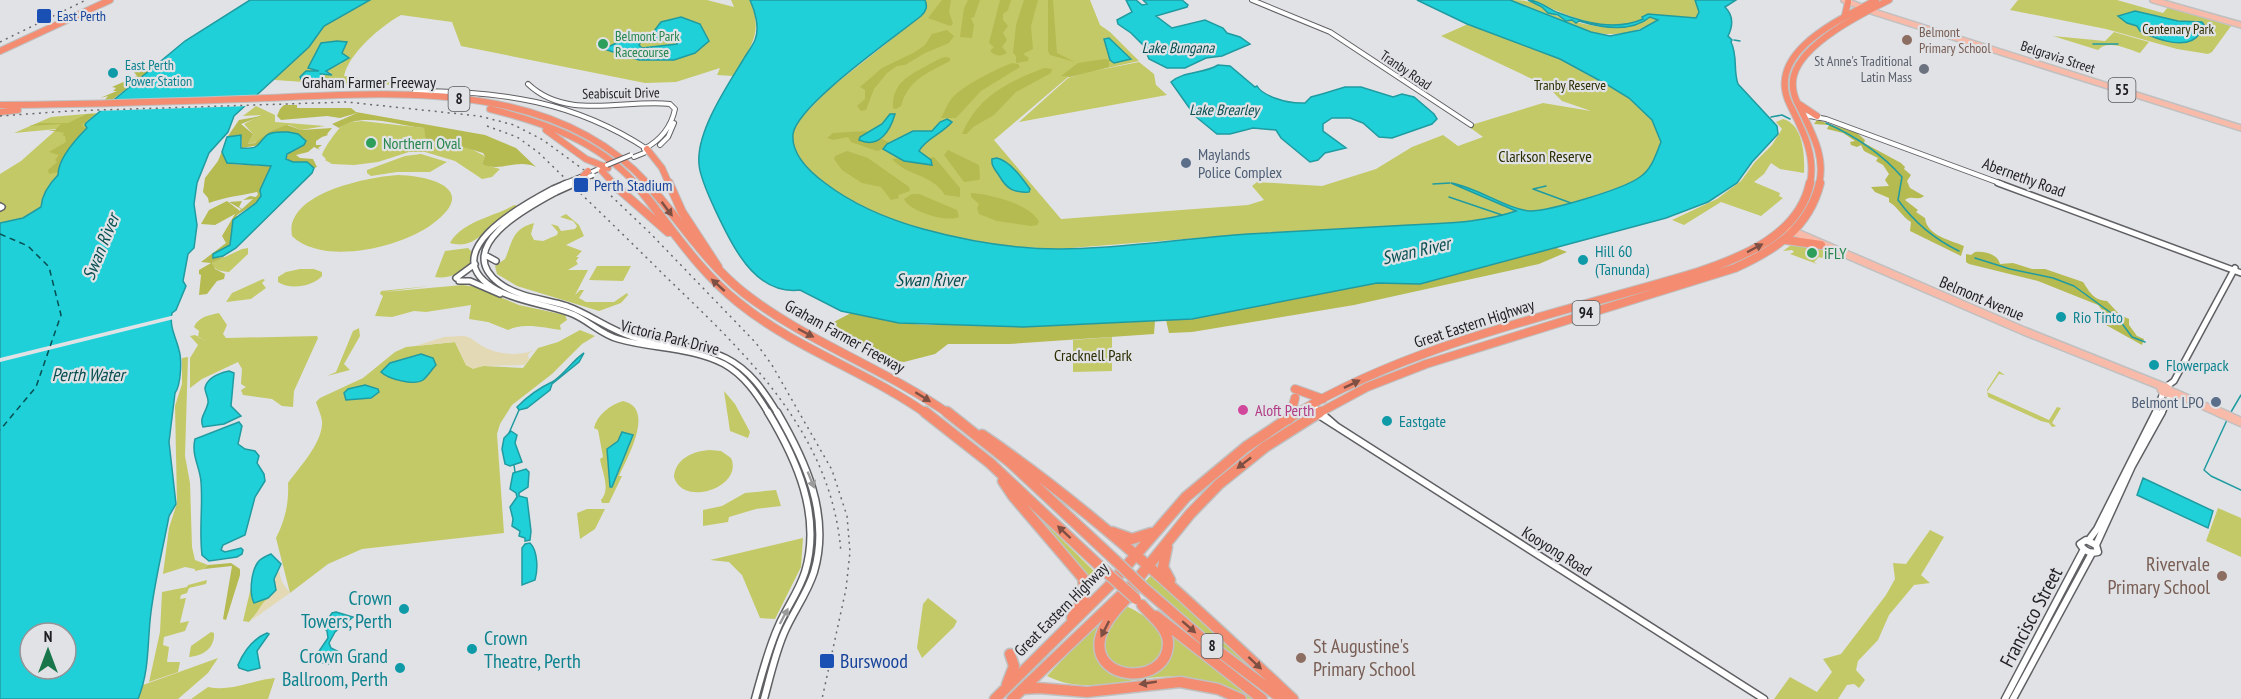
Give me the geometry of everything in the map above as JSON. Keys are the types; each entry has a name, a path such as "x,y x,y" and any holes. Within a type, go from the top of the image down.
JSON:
{"highway":[{"path":"0,50 103,0"},
{"path":"0,50 110,0"},
{"name":"Great Eastern Highway","path":"995,699 1022,689 1136,581 1202,500 1236,469 1314,410 1323,399 1356,382 1431,354 1726,262 1755,249 1783,230 1803,205 1812,176 1811,153 1793,79 1802,60 1876,0"},
{"name":"Great Eastern Highway","path":"1008,694 1027,667 1110,585 1153,533 1186,498 1219,469 1288,419 1407,370 1487,343 1735,268 1765,254 1791,236 1812,208 1822,173 1819,151 1785,90 1786,68 1795,56 1845,15 1889,0"},
{"path":"1845,15 1847,1"},
{"path":"286,99 415,91"},
{"name":"Graham Farmer Freeway","path":"86,106 379,94 433,96 509,107 552,120 587,135 616,153 635,170 707,260 723,275 786,322 888,375 943,409 974,432 1145,589 1205,641 1281,699"},
{"name":"Graham Farmer Freeway","path":"286,99 425,101 490,109 531,120 583,141 610,160 636,185 717,285 763,321 914,404 954,434 1139,602 1262,699"},
{"path":"1797,102 1817,116"},
{"path":"0,107 86,106"},
{"path":"531,120 569,144 591,173 610,181 680,242"},
{"path":"647,150 662,168 682,212 723,275"},
{"path":"591,173 604,168 610,181"},
{"path":"1791,236 1821,244"},
{"path":"1288,419 1295,393 1323,399"},
{"path":"974,432 990,438 1149,566 1182,594 1293,699"},
{"path":"996,470 1013,496 1083,578 1085,595 1062,633"},
{"path":"1096,524 1117,535 1132,539 1153,533"},
{"path":"1169,541 1162,567 1182,594"},
{"path":"1136,581 1135,590 1106,624 1099,642 1103,659 1110,667 1122,673 1146,673 1165,659 1168,651 1166,635 1139,602"},
{"path":"1008,694 1014,666 1010,654"},
{"path":"1027,667 1063,690"},
{"path":"1022,689 1037,686 1085,693 1175,680 1209,686 1241,699"}],"main road":[{"path":"2152,0 2241,25"},
{"name":"55","path":"1847,1 1866,8"},
{"name":"Belgravia Street","path":"1866,8 2241,128"},
{"path":"1996,45 2002,52"},
{"path":"1783,230 1791,236"},
{"name":"Belmont Avenue","path":"1821,244 2241,422"}],"street":[{"name":"Tranby Road","path":"1254,0 1330,32 1471,125"},
{"name":"Seabiscuit Drive","path":"528,84 536,93 544,96 594,107 670,104 675,109 666,132 658,144 647,150"},
{"path":"415,91 479,92 535,101 596,120 627,135 647,150"},
{"name":"Abernethy Road","path":"1804,121 1817,116 2238,271"},
{"name":"Abernethy Road","path":"1804,121 1816,118 1831,121"},
{"path":"604,168 647,150"},
{"path":"562,310 492,292 470,281 457,279 475,264 476,250 483,237 501,220 591,173"},
{"path":"555,191 591,173"},
{"path":"495,261 485,255 487,245 498,230 521,209"},
{"name":"Victoria Park Drive","path":"485,255 486,266 490,274 507,287 576,309 620,333 701,349 729,359 748,372 763,389 809,475 816,499 820,530 813,574 784,634 764,699"},
{"name":"Victoria Park Drive","path":"475,264 482,279 498,290 562,310 586,320 615,338 697,354 728,367 747,381 757,395 787,448 803,484 811,531 809,554 803,578 768,652 755,699"},
{"path":"2226,281 2224,277 2227,267"},
{"path":"2096,545 2088,541 2081,541 2084,549 2092,553 2098,552 2096,545 2174,381 2226,281 2238,271"},
{"path":"2088,541 2097,529 2157,410 2169,392"},
{"name":"Kooyong Road","path":"1314,410 1764,699"},
{"name":"Francisco Street","path":"2005,699 2084,549"},
{"name":"Francisco Street","path":"2013,699 2092,553"}],"green space":[{"name":"Belmont Park Racecourse","path":"370,0 707,0 734,7 731,0 750,0 756,22 750,48 734,76 717,75 720,68 676,82 645,83 461,46 452,22 401,15 384,26 359,49 344,76 414,85 275,80 274,78 309,47 324,26","holes":["347,42 342,53 342,63 325,71 332,73 321,74 317,78 306,80 312,71 321,71 311,63 317,51"]},
{"path":"925,0 1090,0 1100,25 1139,61 1094,71 1139,62 1154,74 1156,85 1167,95 1019,122 1068,78 1081,74 1068,77 994,140 1061,219 1248,205 1264,200 1252,186 1257,182 1322,186 1376,169 1412,147 1443,135 1458,146 1483,137 1468,126 1543,103 1591,111 1562,101 1547,86 1441,36 1468,24 1560,59 1629,98 1652,120 1661,142 1651,165 1641,177 1603,193 1536,211 1518,209 1453,183 1517,212 1470,222 1249,234 1058,249 1003,246 941,235 908,226 868,210 844,197 806,167 793,143 793,131 800,119 829,89 921,16 926,10"},
{"path":"942,0 951,0 949,12 953,24 950,26 928,18"},
{"path":"968,0 980,0 974,17 971,18 974,25 972,38 960,37 964,8"},
{"path":"1000,0 1011,0 1008,10 1003,14 1003,20 1008,26 1003,33 1007,40 1002,47 1007,53 996,55 990,51 994,47 989,43"},
{"path":"1024,0 1038,0 1031,26 1033,49 1023,54 1029,58 1028,61 1016,63 1016,56 1013,53 1016,25"},
{"path":"1048,0 1053,0 1057,53 1075,62 1050,55 1048,51"},
{"path":"1510,0 1533,2 1562,18 1601,27 1628,26 1650,17 1658,20 1639,29 1620,34 1602,33 1565,24"},
{"path":"1532,0 1695,0 1699,12 1696,18 1648,14 1636,22 1607,25 1575,18"},
{"name":"Centenary Park","path":"2018,0 2117,0 2163,13 2169,6 2231,26 2212,52 2208,54 2177,49 2106,29 2010,10"},
{"path":"947,30 954,36 949,43 905,65 897,66 887,73 874,89 866,110 861,111 857,106 865,99 865,90 860,87 882,68 925,45 932,34"},
{"path":"2114,32 2149,42 2140,53 2112,45 2098,50 2053,36 2105,41"},
{"path":"946,57 950,58 950,61 920,78 908,90 901,106 893,108 895,92 903,81"},
{"path":"1109,60 1109,67 1070,77 1061,76 1078,63"},
{"path":"1012,63 1020,67 981,91 956,118 941,118 958,92"},
{"path":"139,68 150,69 148,72 112,100 104,101 108,96 100,98 117,91 113,91 116,88 112,87 137,76 134,72"},
{"path":"1044,68 1052,69 1051,73 1016,92 994,115 973,127 967,134 962,134 976,110 985,100 1006,85"},
{"path":"284,105 297,105 297,108 351,108 356,112 485,135 516,148 536,167 522,164 495,167 482,164 485,156 483,153 460,146 426,141 424,128 369,120 348,123 339,128 332,124 357,113 340,118 327,116 281,120 277,116"},
{"path":"256,106 275,115 275,122 325,126 301,130 289,125 270,131 257,142 248,144 253,134 244,124 261,115 243,116"},
{"path":"97,113 86,122 87,128 65,155 58,175 44,194 41,207 22,219 0,223 0,174 21,161 57,129 14,133 51,117"},
{"path":"87,114 95,114 82,125 86,129 70,148 58,172 49,174 48,170 57,162 55,160 59,155 49,152 66,142 65,136 62,135 65,133 48,130 55,130 61,124 29,126 40,123 68,123"},
{"path":"261,116 241,124 253,134 248,144 255,143 270,131 287,125 301,130 332,128 328,135 316,141 316,145 322,145 318,148 320,150 314,147 308,152 296,155 300,158 313,159 317,167 314,168 307,162 293,162 286,159 288,153 304,145 298,134 288,132 271,134 259,145 242,148 242,139 228,136 239,120"},
{"path":"1783,119 1790,122 1799,134 1803,149 1804,173 1780,169 1771,163 1764,174 1754,182 1780,193 1779,196 1783,198 1761,216 1721,202 1684,225 1672,220 1717,199 1741,181 1772,145 1782,129 1776,122"},
{"path":"1817,120 1857,133 1865,140 1864,143 1901,163 1911,175 1907,181 1910,188 1924,196 1905,200 1918,210 1916,212 1925,218 1930,229 1935,233 1964,246 1961,256 1910,231 1911,222 1889,202 1889,198 1875,192 1871,187 1889,186 1885,180 1889,174 1883,165 1876,161 1878,158 1864,151 1861,145 1857,147 1851,145 1850,142 1855,141 1843,133 1827,129 1829,125 1814,124"},
{"path":"362,121 424,128 428,142 467,147 485,156 482,164 500,169 492,177 482,179 455,161 425,152 409,152 378,162 354,165 332,164 325,160 323,152 340,127"},
{"path":"868,132 860,137 889,142 883,149 877,151 851,142 848,137 833,140 827,138 833,133"},
{"path":"224,146 222,152 230,164 272,166 260,190 261,196 256,203 237,215 230,245 216,253 213,258 225,257 212,263 215,269 225,274 224,279 217,281 207,294 199,295 201,275 199,270 211,263 201,262 226,243 222,236 235,214 215,225 201,224 209,210 227,201 240,211 241,209 229,202 242,201 239,207 242,209 253,199 243,200 250,196 256,197 258,194 257,192 209,203 203,192 205,178 218,161"},
{"path":"948,150 979,165 979,180 964,182 944,155"},
{"path":"847,151 868,158 909,187 910,191 891,200 881,187 862,183 842,170 834,159 835,156"},
{"path":"421,154 447,162 430,172 397,172 371,176 367,173 367,170 405,156"},
{"path":"934,157 960,188 960,197 945,195 933,183 898,165 892,159 919,163"},
{"path":"398,175 425,178 446,187 451,194 451,203 445,213 431,225 400,241 361,250 341,252 322,250 306,245 292,236 293,221 301,209 314,198 349,184"},
{"path":"971,193 988,195 1019,205 1028,210 1039,222 1031,226 997,221 979,214 977,208 979,204 971,197"},
{"path":"912,194 919,194 957,210 959,217 937,217 920,212 904,199"},
{"path":"514,205 518,206 475,240 464,244 450,243 462,229 470,224"},
{"path":"566,214 579,225 584,236 566,245 582,251 576,257 579,257 576,261 578,264 568,270 588,270 575,295 580,290 584,290 579,298 586,302 614,302 627,293 628,295 621,303 599,311 517,286 497,274 495,266 505,259 517,232 534,223 531,234 534,240 543,241 557,235 558,232 551,224 558,226 561,231 575,229 577,226 573,221 560,217"},
{"path":"1794,243 1828,251 1814,262 1817,264 1790,254 1794,252 1792,250 1783,251"},
{"path":"1554,247 1567,252 1539,264 1354,305 1192,332 1169,333 1166,320 1192,319 1377,283 1420,284"},
{"path":"248,248 248,254 229,272 214,268 212,263"},
{"path":"468,248 473,253 472,265 455,275 435,277 445,251"},
{"path":"1975,252 1990,254 1997,258 2000,264 2013,263 2032,269 2045,269 2083,282 2095,297 2107,301 2120,315 2129,319 2129,325 2137,336 2144,339 2142,345 2097,320 2103,311 2098,305 2038,281 1966,262 1966,254 1971,255"},
{"path":"597,266 631,266 623,281 589,280"},
{"path":"314,269 322,272 322,276 313,283 295,287 278,282 278,277 286,272"},
{"path":"265,280 262,283 266,288 251,299 226,302 232,293"},
{"path":"463,285 476,287 519,305 565,315 567,320 560,325 561,330 520,326 508,330 488,322 469,319 471,305 426,312 414,311 392,317 375,316 383,296 380,294 381,291"},
{"path":"219,313 227,325 223,334 226,338 317,336 318,338 294,391 293,407 282,406 272,399 243,395 241,390 246,387 241,384 242,369 238,362 202,379 190,388 190,358 198,345 190,336 198,337 199,331 194,327 198,321"},
{"path":"851,313 899,323 927,325 1023,327 1155,321 1154,334 1009,344 948,344 935,354 904,362 891,360 824,329"},
{"path":"359,328 360,336 344,364 350,370 327,376 336,372 353,331"},
{"path":"580,330 595,336 582,344 552,374 512,405 500,424 497,434 504,533 362,549 328,564 290,593 276,538 286,512 288,483 318,441 322,419 316,402 320,398 363,378 395,352 406,347 455,342 466,365 472,368 483,366 523,368 538,348 558,342"},
{"name":"Cracknell Park","path":"1112,337 1112,371 1073,372 1073,340"},
{"path":"188,357 185,456 190,483 192,547 195,560 208,565 204,569 195,571 195,569 185,567 163,574 169,528 177,503 175,406 182,384 182,358"},
{"path":"1999,371 2005,375 1999,374 1987,392"},
{"path":"724,391 735,404 750,432 748,438 730,431"},
{"path":"1987,392 2049,420 2057,407 2061,408 2052,423 2056,426 2052,427 2049,423 1988,397"},
{"path":"623,401 633,405 637,413 636,434 619,476 622,476 609,503 602,503 606,486 600,459 603,457 598,430 594,428 605,411"},
{"path":"710,450 721,451 731,458 733,468 729,478 711,490 699,492 689,491 680,486 674,477 681,461 691,454"},
{"path":"776,490 781,506 756,509 729,517 728,522 703,526 703,510 722,506 745,493"},
{"path":"2218,508 2241,518 2241,557 2206,541"},
{"path":"587,509 605,509 595,529 580,539 577,513"},
{"path":"1032,510 1101,578 1090,591 1084,576"},
{"path":"1930,530 1944,537 1921,575 1930,583 1914,585 1889,615 1878,640 1858,661 1856,670 1865,680 1859,688 1854,684 1847,685 1838,699 1774,699 1790,677 1817,692 1832,672 1823,659 1841,654 1886,595 1895,579 1893,563 1906,564"},
{"path":"803,538 801,567 775,619 760,618 742,575 729,562 710,560"},
{"path":"231,563 240,569 240,575 226,620 223,619 232,566 204,569 208,565"},
{"path":"1153,573 1275,688 1187,620 1145,582"},
{"path":"207,580 206,584 189,588 187,593 181,595 180,599 186,598 180,623 189,621 185,631 164,637 163,645 169,647 167,662 180,662 178,672 149,682 160,632 162,592"},
{"path":"252,583 251,598 272,595 249,622 243,621"},
{"path":"928,598 957,621 954,627 922,658 917,648 923,604"},
{"path":"1126,606 1147,619 1159,632 1162,645 1159,656 1151,665 1139,670 1126,669 1113,663 1103,648 1106,629 1112,627 1114,620"},
{"path":"1094,627 1099,627 1096,639 1097,650 1109,670 1157,670 1171,632 1253,699 1238,696 1207,682 1183,677 1080,685 1047,676"},
{"path":"211,632 214,633 214,638 210,647 199,655 189,657 191,646"},
{"path":"218,658 208,673 178,699 138,699 143,685"},
{"path":"275,678 268,699 191,699 208,687 233,687"}],"sand":[{"path":"463,336 490,350 504,353 525,353 538,348 528,354 529,360 524,365 483,366 473,369 466,365 455,342 415,346 444,337"},
{"path":"279,571 282,582 290,593 252,620 273,593 274,579"}],"water":[{"name":"Perth Water","path":"250,0 370,0 324,26 309,47 234,116 228,132 209,153 197,183 194,204 197,225 194,248 188,254 183,281 186,286 171,318 180,360 180,379 175,393 169,442 176,504 169,516 157,576 146,667 138,699 0,699 0,223 23,218 41,207 44,194 58,175 61,162 73,143 87,128 86,123 185,41"},
{"name":"Swan River","path":"750,0 925,0 926,9 921,16 828,89 811,106 799,121 793,134 795,149 798,156 819,179 872,211 923,229 973,241 1007,246 1083,249 1248,234 1476,220 1516,211 1451,183 1470,188 1512,207 1530,211 1603,193 1631,182 1648,170 1661,142 1652,120 1629,98 1560,59 1467,24 1417,0 1510,0 1591,32 1610,36 1640,30 1658,20 1650,17 1634,25 1616,28 1579,21 1576,23 1548,13 1528,0 1536,1 1579,20 1622,25 1643,19 1642,17 1648,14 1696,18 1699,12 1695,0 1736,0 1725,7 1731,17 1732,25 1728,36 1732,40 1738,84 1777,126 1778,134 1752,162 1737,183 1708,202 1666,218 1420,284 1377,283 1192,319 1023,327 899,323 841,311 800,290 782,289 766,282 752,271 740,256 716,211 704,184 699,164 699,151 714,110 755,40 757,25"},
{"name":"Lake Bungana","path":"1126,0 1136,0 1142,5 1147,4 1143,0 1182,0 1188,5 1187,7 1156,16 1172,28 1205,20 1250,44 1222,56 1206,58 1185,68 1167,68 1149,59 1143,45 1118,24 1117,20 1132,12"},
{"path":"2135,11 2178,21 2202,22 2205,26 2198,28 2200,33 2195,39 2188,42 2172,42 2140,31 2137,26 2127,23 2118,16"},
{"path":"681,17 700,24 709,41 695,53 674,60 639,60 604,49 622,40 638,39 641,41 639,45 642,48 677,44 676,40 648,39 661,22"},
{"path":"1109,38 1131,59 1114,63 1110,60 1104,39"},
{"path":"347,42 342,53 349,58 326,71 332,75 321,74 323,76 321,79 301,79 300,77 306,71 319,71 308,68 321,43"},
{"name":"Lake Brearley","path":"1218,65 1230,66 1264,93 1282,100 1305,103 1311,97 1345,87 1361,87 1393,97 1402,94 1414,97 1437,119 1432,124 1392,138 1379,137 1363,123 1350,118 1332,118 1323,124 1323,131 1346,148 1325,153 1318,160 1310,162 1281,138 1276,130 1253,128 1230,134 1217,134 1195,116 1171,82 1181,76"},
{"path":"890,114 895,114 883,137 872,142 859,140 860,137 882,124"},
{"path":"947,119 952,122 919,151 931,160 932,165 904,161 883,149 887,144 913,131 932,131 940,122"},
{"path":"288,132 298,134 306,141 304,145 287,154 286,159 293,162 307,162 314,168 312,173 236,248 223,256 213,258 213,254 230,245 233,220 256,203 261,196 260,190 271,166 227,163 222,152 227,137 241,135 241,148 252,148 269,134"},
{"path":"997,158 1015,170 1030,189 1029,192 1015,191 1005,185 992,164 992,159"},
{"path":"584,353 579,362 552,384 550,390 527,408 519,410 517,407 538,390 556,380"},
{"path":"421,354 433,358 436,365 419,382 401,381 381,372 390,363"},
{"path":"229,371 234,373 231,406 241,416 224,424 203,427 202,418 208,401 206,384 214,376"},
{"path":"365,385 378,389 379,392 371,398 346,400 344,393 348,389"},
{"path":"239,422 242,426 238,444 245,449 255,451 259,456 257,463 264,474 265,481 255,497 245,535 223,545 221,550 225,552 241,548 242,554 237,557 209,561 202,555 201,482 194,450 195,439"},
{"path":"511,431 517,435 515,443 522,462 510,466 505,464 502,449 504,438"},
{"path":"622,432 633,435 612,487 610,487 607,449 618,441"},
{"path":"526,469 529,472 528,487 519,493 519,496 527,498 531,531 530,540 525,541 525,538 519,536 520,531 512,526 510,507 517,497 516,493 510,489 513,473"},
{"path":"2143,478 2213,511 2208,528 2137,495"},
{"path":"530,543 536,556 536,576 535,580 522,585 522,548 525,544"},
{"path":"271,554 281,564 274,579 276,590 268,598 254,603 251,588 254,571 259,561"},
{"path":"336,612 353,617 335,632 329,643 331,648 341,653 340,658 329,664 315,662 315,657 328,638 327,631 320,625"},
{"path":"267,633 269,634 257,651 260,668 248,671 239,668 240,660 249,646"}],"pier":[{"path":"255,99 250,106 95,111 106,102"},
{"path":"175,315 174,319 0,362 0,358"}],"waterway":[{"path":"1734,40 1740,41"},
{"path":"2093,44 2118,44"},
{"path":"1771,117 1782,115 1790,119"},
{"path":"1826,123 1867,146 1894,168 1902,177 1898,200 1904,208 1933,235 1959,251"},
{"path":"1433,184 1450,183"},
{"path":"1546,186 1533,189 1571,203"},
{"path":"1449,197 1502,215"},
{"path":"1975,258 2010,269 2053,278 2074,286 2118,318 2132,337 2145,342"},
{"path":"2231,412 2241,395"},
{"path":"509,433 519,410"},
{"path":"2227,420 2204,470 2211,476 2241,490"},
{"path":"514,465 515,472"}],"ferry route":[{"path":"0,234 28,246 49,267 61,315 36,387 0,430"}],"railway":[{"path":"0,42 86,0"},
{"path":"0,116 69,111 347,102 479,116 514,125 543,140 584,170 650,233 756,343 772,365 832,470 847,516 850,552 846,589 822,699"},
{"path":"487,126 517,137 538,152 695,305 754,366 803,433 821,470 834,510 841,553"}],"place":[{"name":"East Perth","path":"44,16"},
{"name":"Belmont Primary School","path":"1907,40"},
{"name":"Belmont Park Racecourse","path":"603,44"},
{"name":"St Anne's Traditional Latin Mass","path":"1924,69"},
{"name":"East Perth Power Station","path":"113,73"},
{"name":"Northern Oval","path":"371,143"},
{"name":"Maylands Police Complex","path":"1186,163"},
{"name":"Perth Stadium","path":"581,185"},
{"name":"iFLY","path":"1812,253"},
{"name":"Hill 60 (Tanunda)","path":"1583,260"},
{"name":"Rio Tinto","path":"2061,317"},
{"name":"Flowerpack","path":"2154,365"},
{"name":"Belmont LPO","path":"2216,402"},
{"name":"Aloft Perth","path":"1243,410"},
{"name":"Eastgate","path":"1387,421"},
{"name":"Rivervale Primary School","path":"2222,576"},
{"name":"Crown Towers, Perth","path":"404,609"},
{"name":"Crown Theatre, Perth","path":"472,649"},
{"name":"St Augustine's Primary School","path":"1301,658"},
{"name":"Burswood","path":"827,661"},
{"name":"Crown Grand Ballroom, Perth","path":"400,668"}],"park label":[{"name":"Tranby Reserve","path":"1570,85"},
{"name":"Clarkson Reserve","path":"1545,156"}]}
